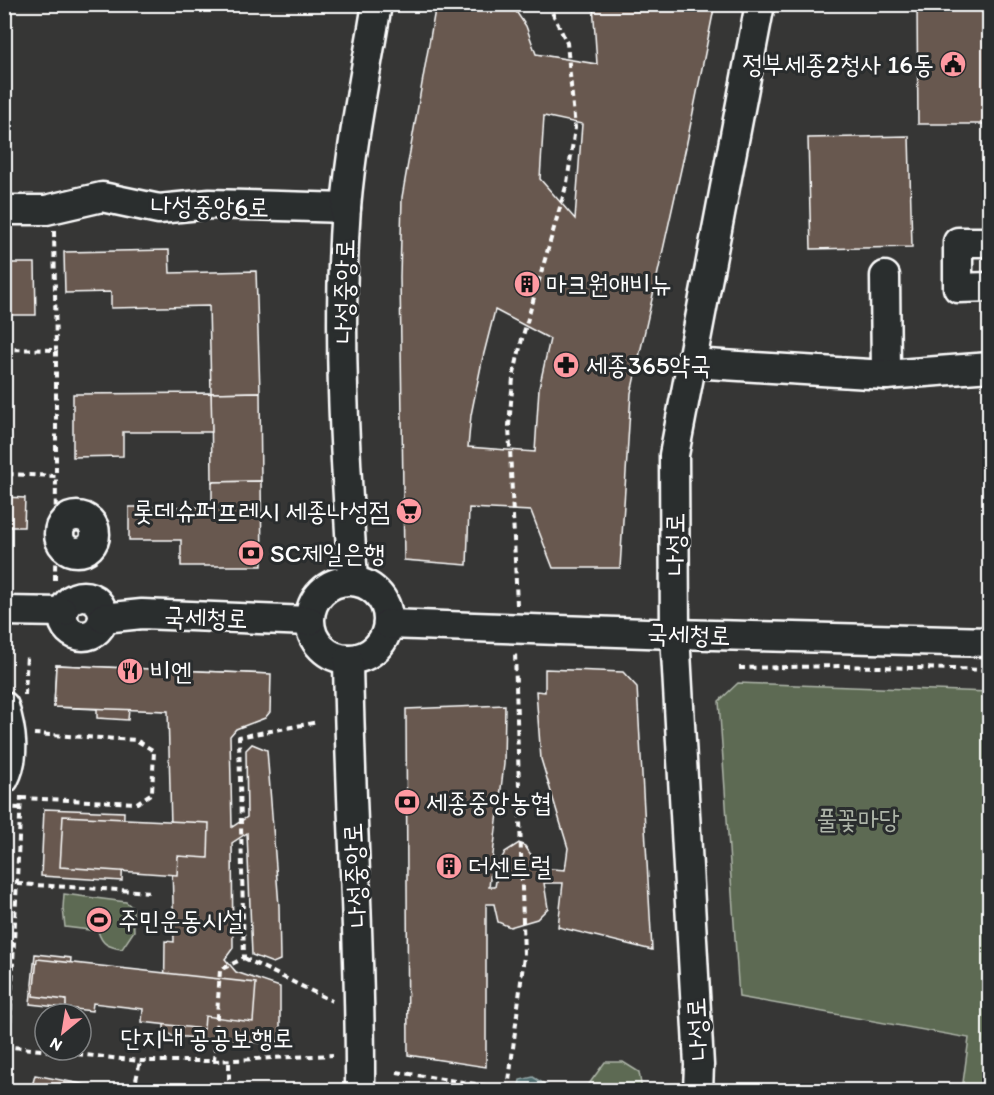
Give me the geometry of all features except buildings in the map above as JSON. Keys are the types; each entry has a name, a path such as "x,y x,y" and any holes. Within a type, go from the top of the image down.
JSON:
{"street":[{"name":"나성중앙로","path":"353,580 344,424 342,323 346,208 377,4"},
{"name":"나성로","path":"698,1090 699,1065 675,634 674,455 760,4"},
{"name":"나성중앙6로","path":"4,210 46,210 102,197 159,209 210,204 346,208"},
{"path":"990,242 958,242 958,288 990,287"},
{"path":"885,276 886,375"},
{"path":"691,363 886,375 990,367"},
{"path":"78,552 80,580 85,596"},
{"path":"353,580 365,584 383,600 388,612 388,624 386,635 379,645 370,653 348,660 326,652 317,643 309,621 311,608 322,591 340,581 353,580"},
{"path":"85,596 95,600 103,618 93,634 80,636 74,634 65,625 63,612 69,601 75,597 85,596"},
{"path":"4,611 63,612"},
{"name":"국세청로","path":"103,618 142,614 309,621"},
{"name":"국세청로","path":"388,624 990,642"},
{"name":"나성중앙로","path":"348,660 358,923 360,1090"},
{"path":"15,703 10,723 12,745 10,766 16,788"}],"path":[{"path":"517,596 509,426 513,378 567,183 575,128 567,42 548,4"},
{"path":"54,223 55,580"},
{"path":"4,349 56,350"},
{"path":"4,474 56,476"},
{"path":"15,703 27,654"},
{"path":"397,1072 508,1090 524,956 515,663"},
{"path":"740,668 840,666 990,670"},
{"path":"244,958 239,737 318,722"},
{"path":"4,1073 16,911 20,808 16,788 137,803 152,793 154,751 136,740 24,734"},
{"path":"4,807 20,808"},
{"path":"17,884 153,892"},
{"path":"4,910 16,911"},
{"path":"244,958 332,1001"},
{"path":"214,1061 220,970 244,958"},
{"name":"단지내 공공보행로","path":"7,1046 140,1061 214,1061 333,1055"},
{"path":"229,1060 229,1090"},
{"path":"134,1090 140,1061"}],"green space":[{"name":"풀꽃마당","path":"738,683 989,692 989,1090 962,1090 969,1038 739,997 719,701"},
{"name":"주민운동시설","path":"64,894 126,902 133,908 134,931 122,949 107,944 98,931 65,927"},
{"path":"605,1062 623,1062 639,1072 642,1090 586,1090"}],"water":[{"path":"533,1077 554,1090 518,1090 520,1080"}],"place":[{"name":"정부세종2청사 16동","path":"953,64"},
{"name":"마크원애비뉴","path":"527,284"},
{"name":"세종365약국","path":"566,365"},
{"name":"롯데슈퍼프레시 세종나성점","path":"409,511"},
{"name":"SC제일은행","path":"251,553"},
{"name":"비엔","path":"130,671"},
{"name":"세종중앙농협","path":"407,802"},
{"name":"더센트럴","path":"449,866"},
{"name":"주민운동시설","path":"99,920"}]}
